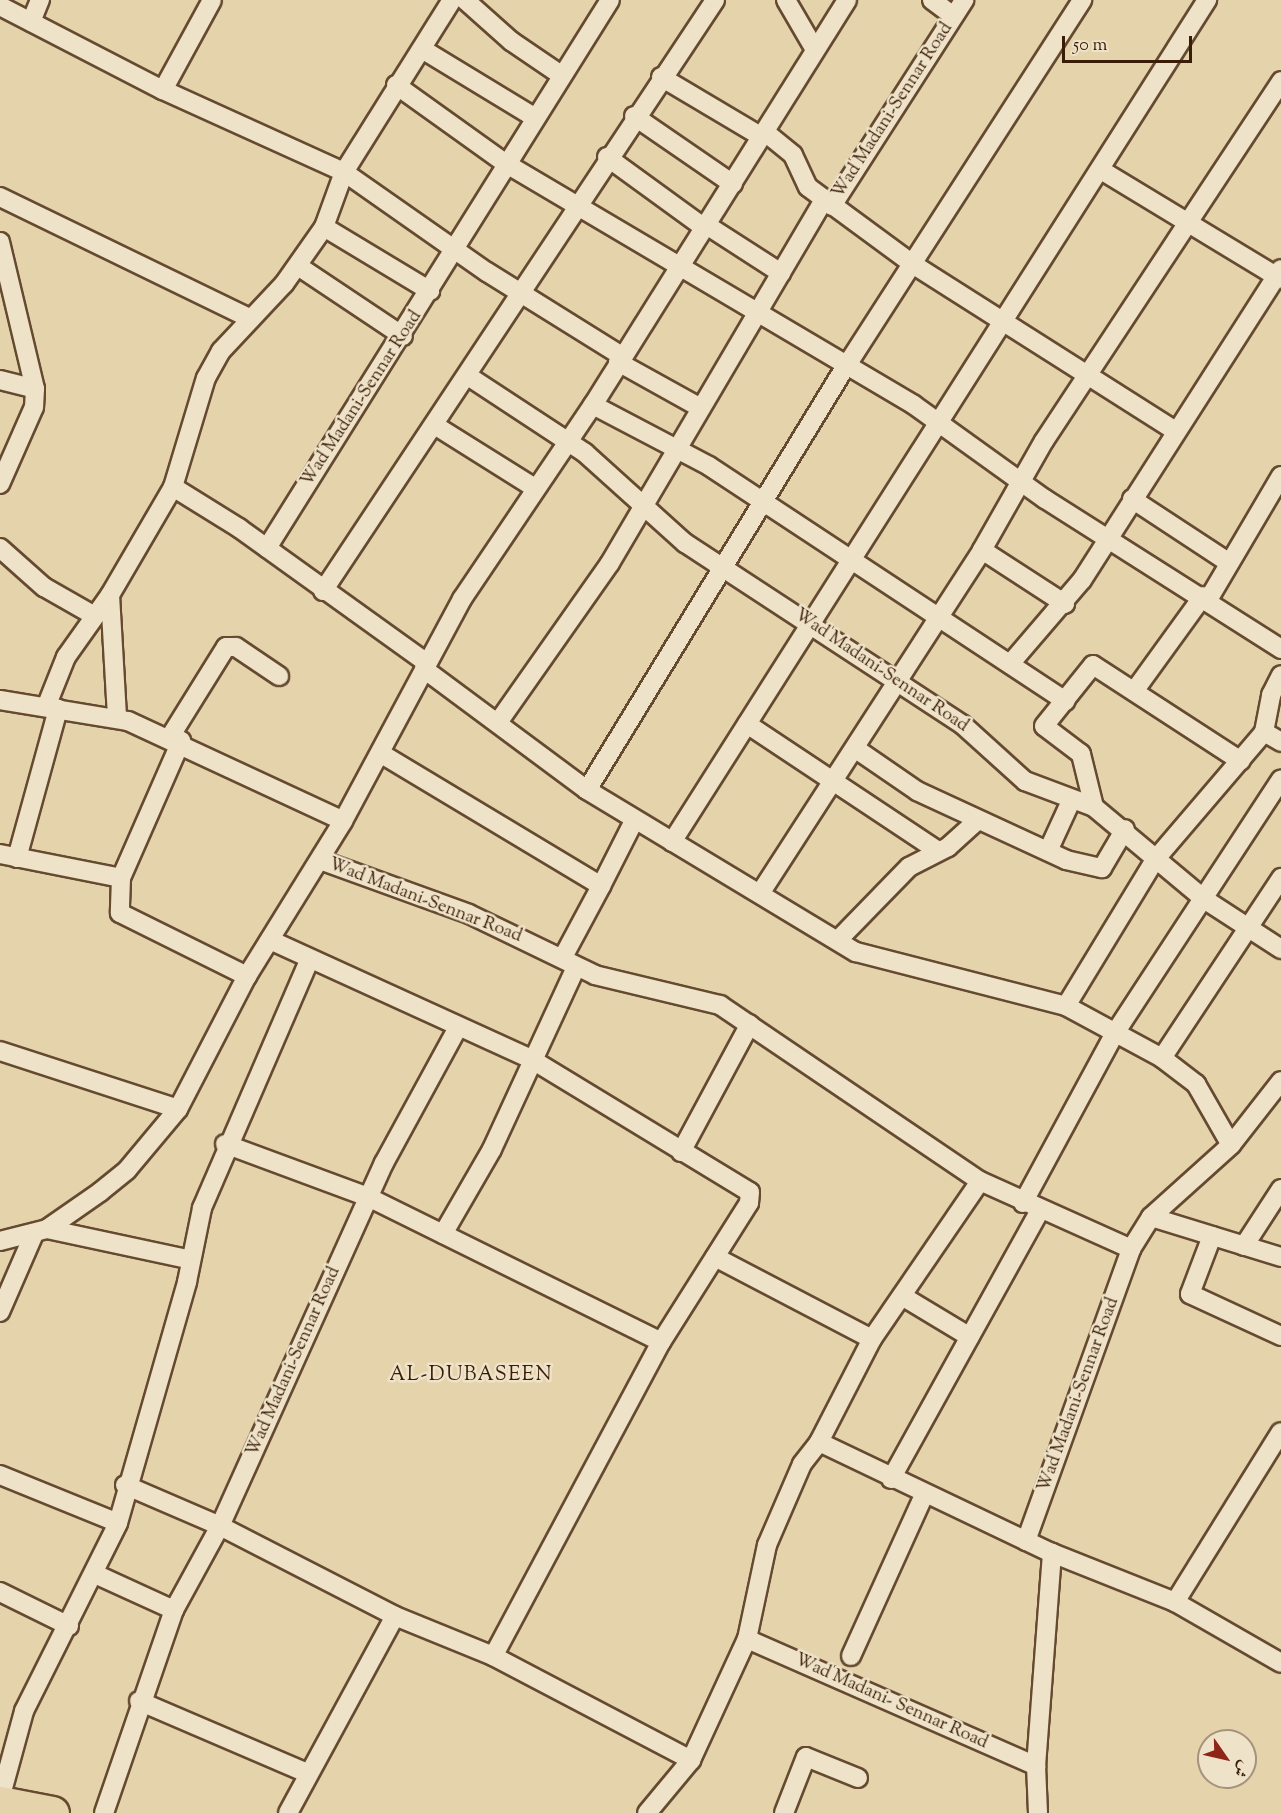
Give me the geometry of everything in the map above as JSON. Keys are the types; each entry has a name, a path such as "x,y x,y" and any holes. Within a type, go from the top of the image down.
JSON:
{"highway":[{"path":"0,1801 52,1813"}],"street":[{"path":"31,22 40,0"},
{"path":"163,90 212,0"},
{"path":"121,878 8,856 52,708 56,675 93,615 110,595 172,487 206,378 252,319 298,266 324,227 344,172 396,85 422,49 452,0"},
{"path":"465,0 511,41 561,75"},
{"name":"Wad Madani-Sennar Road","path":"267,548 457,250 505,163 610,0"},
{"path":"323,591 436,426 634,116 715,0"},
{"path":"786,0 814,48"},
{"name":"Wad Madani-Sennar Road","path":"40,1232 100,1192 127,1170 178,1109 247,976 343,820 381,753 425,666 535,488 593,405 677,268 707,227 814,48 848,0"},
{"name":"Wad Madani-Sennar Road","path":"932,0 954,16"},
{"name":"Wad Madani-Sennar Road","path":"499,721 580,610 781,273 964,0"},
{"path":"587,790 724,570 761,504 845,368 914,265 1082,0"},
{"path":"672,842 851,559 936,419 1101,170 1207,0"},
{"path":"0,6 163,90 344,172 520,293 620,359 699,407"},
{"path":"422,49 534,117"},
{"path":"661,77 763,135"},
{"path":"761,892 856,749 894,683 982,550 1020,482 1281,81"},
{"path":"396,85 505,163 576,204 677,268 758,311 845,368 936,419 1020,482 1206,598 1281,649"},
{"path":"634,116 733,184"},
{"name":"Wad Madani-Sennar Road","path":"763,135 793,155 804,180 828,203 914,265 1001,318 1174,430"},
{"path":"607,157 707,227 781,273"},
{"path":"1010,664 1065,604 1174,430 1280,274 1189,225 1101,170"},
{"path":"0,197 252,319"},
{"path":"324,227 430,291"},
{"path":"0,242 34,389 34,407 0,484"},
{"path":"298,266 403,336"},
{"name":"Wad Madani-Sennar Road","path":"468,376 565,442 585,453 641,508 724,570 810,622 894,683 963,725 1025,781 1071,801 1094,807 1125,829 1154,861 1204,899 1281,949"},
{"path":"0,380 34,389"},
{"path":"593,405 678,448 1065,700"},
{"path":"436,426 535,488"},
{"path":"1135,690 1206,598 1281,476"},
{"path":"172,487 267,548 499,721 587,790 634,821 761,892 838,940 885,963 1066,1006 1162,1058 1196,1084 1231,1145"},
{"path":"1132,499 1228,562"},
{"path":"0,548 45,587 93,615"},
{"path":"982,550 1065,604"},
{"path":"110,595 117,718"},
{"path":"247,976 120,913 121,878 175,739 226,647 236,647 279,676"},
{"path":"1094,807 1081,754 1044,726 1093,665 1135,690 1241,761"},
{"path":"1066,1006 1154,861 1264,732 1271,695 1281,675"},
{"path":"0,700 117,718 175,739 343,820"},
{"path":"747,724 938,851"},
{"path":"1264,732 1281,742"},
{"path":"856,749 916,791 977,821 1048,851 1102,868 1125,829"},
{"path":"381,753 602,886"},
{"path":"1023,1203 1115,1033 1281,780"},
{"path":"1048,851 1071,801"},
{"path":"443,1234 492,1149 602,886 634,821"},
{"path":"838,940 909,867 938,851 977,821"},
{"name":"Wad Madani-Sennar Road","path":"320,860 469,914 570,962 720,1005 980,1181 1023,1203 1131,1249"},
{"path":"1162,1058 1281,878"},
{"path":"270,940 309,961 531,1059 750,1192 749,1203 661,1342 494,1656"},
{"path":"0,1801 24,1712 95,1574 118,1523 125,1485 191,1260 202,1208 225,1144 309,961"},
{"path":"681,1152 750,1024"},
{"name":"Wad Madani-Sennar Road","path":"104,1813 139,1701 174,1611 220,1526 368,1197 458,1027"},
{"path":"0,1051 178,1109"},
{"name":"Wad Madani-Sennar Road","path":"1026,1541 1131,1249 1151,1218 1231,1145 1281,1081"},
{"path":"225,1144 368,1197 661,1342"},
{"path":"647,1813 691,1760 747,1639 776,1520 802,1464 819,1442 872,1339 980,1181"},
{"path":"1244,1246 1281,1189"},
{"path":"891,1479 1040,1210"},
{"path":"1151,1218 1281,1257"},
{"path":"0,1241 40,1232 191,1260"},
{"path":"0,1312 40,1232"},
{"path":"1212,1236 1190,1294 1281,1336"},
{"path":"715,1257 872,1339"},
{"path":"902,1296 970,1337"},
{"path":"1175,1602 1281,1432"},
{"path":"819,1442 924,1495 1026,1541 1175,1602 1281,1663"},
{"path":"0,1475 118,1523"},
{"path":"125,1485 220,1526 395,1616 494,1656 691,1760"},
{"path":"851,1656 924,1495"},
{"path":"1038,1813 1036,1766 1053,1553"},
{"path":"95,1574 174,1611"},
{"path":"0,1592 69,1626"},
{"path":"288,1813 307,1773 395,1616"},
{"name":"Wad Madani- Sennar Road","path":"747,1639 1036,1766"},
{"path":"139,1701 307,1773"},
{"path":"784,1813 806,1757 858,1778"}],"district":[{"name":"AL-DUBASEEN","path":"471,1375"}]}
